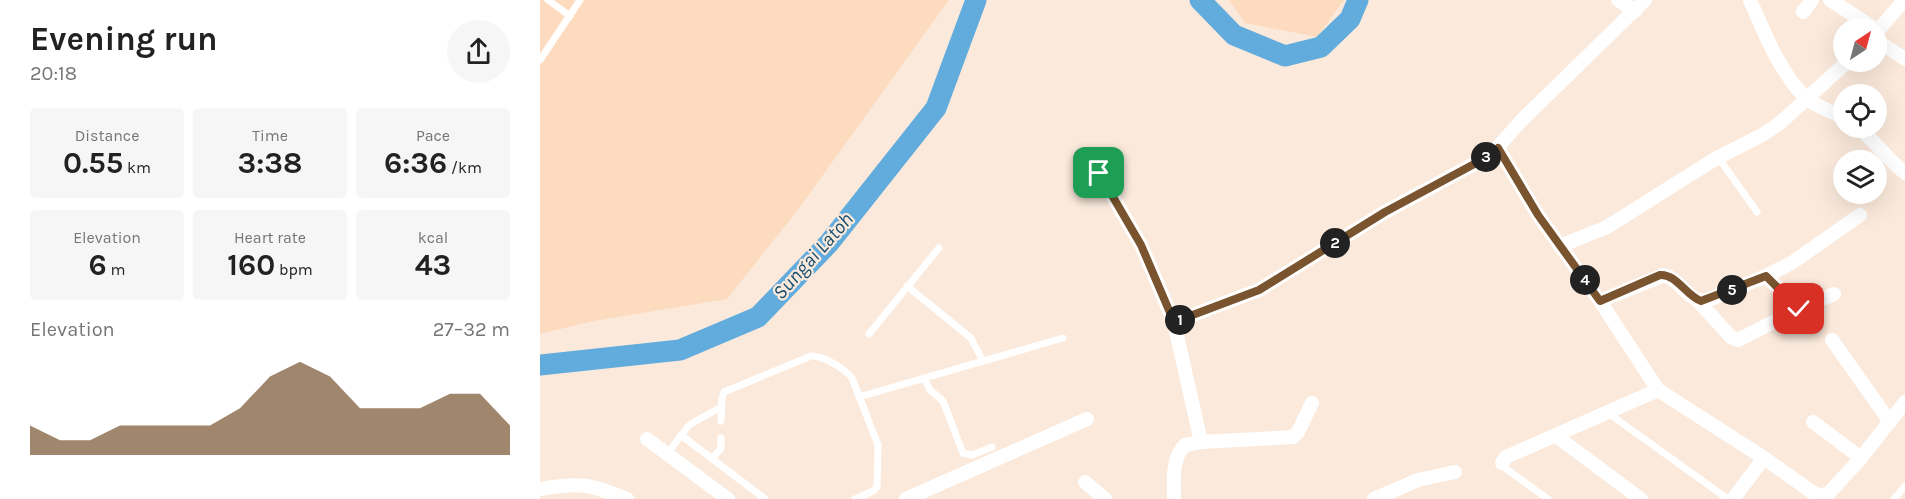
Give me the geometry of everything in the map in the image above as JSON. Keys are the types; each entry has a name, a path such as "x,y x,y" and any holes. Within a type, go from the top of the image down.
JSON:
{"street":[{"path":"1618,0 1640,5"},
{"path":"1803,12 1812,0"},
{"path":"1830,0 1855,18"},
{"path":"1887,20 1904,0"},
{"path":"1752,4 1763,30 1787,73 1807,99 1833,112"},
{"path":"1174,322 1263,288 1385,212 1491,155 1520,122 1640,5"},
{"path":"1887,42 1905,58"},
{"path":"1560,246 1607,227 1718,157 1762,135 1780,123 1836,72"},
{"path":"1872,138 1887,159 1905,173"},
{"path":"1498,148 1538,215 1600,301 1658,390 1764,458 1812,492 1822,496 1829,493 1861,458 1905,402"},
{"path":"1099,173 1141,245 1174,322 1201,442"},
{"path":"1697,300 1706,301 1766,276 1803,256 1860,215"},
{"path":"1600,301 1664,275 1672,278 1697,300 1731,337 1738,340 1834,294"},
{"path":"1766,276 1799,309"},
{"path":"1832,340 1890,422"},
{"path":"1502,463 1506,457 1658,390"},
{"path":"1174,499 1175,464 1177,456 1185,445 1293,436 1298,432 1312,403"},
{"path":"906,499 1087,419"},
{"path":"1813,422 1861,458"},
{"path":"1556,436 1641,499"},
{"path":"648,439 728,499"},
{"path":"1734,499 1764,458"},
{"path":"1374,499 1418,480 1455,472"},
{"path":"1085,482 1100,498"},
{"path":"540,489 570,483 587,485 627,499"}],"lane":[{"path":"548,0 570,16"},
{"path":"540,60 580,0"},
{"path":"1718,157 1757,212"},
{"path":"869,334 939,248"},
{"path":"907,286 971,338 983,361"},
{"path":"859,397 1063,338"},
{"path":"721,421 722,395 727,391 814,356 850,375 878,445 876,489 855,499"},
{"path":"924,378 930,390 943,401 963,453 972,455 992,447"},
{"path":"668,454 689,425 721,407"},
{"path":"1608,413 1728,499"},
{"path":"681,435 765,499"},
{"path":"712,459 721,448 721,438"},
{"path":"1502,463 1505,468 1548,499"},
{"path":"1894,499 1905,486"}],"shaded area":[{"path":"540,0 949,0 797,211 727,299 594,321 540,334"},
{"path":"1229,0 1344,0 1317,37 1245,23"}],"waterway":[{"name":"Sungai Latoh","path":"540,365 680,350 758,317 829,243 936,108 976,0"},
{"name":"Sungai Latoh","path":"1200,0 1234,35 1285,56 1321,47 1350,19 1358,0"}],"route":[{"path":"1099,173 1141,245 1174,322 1263,288 1385,212 1491,155 1498,148 1538,215 1600,301 1660,275 1672,278 1693,297 1701,301 1766,276 1799,309"}]}
